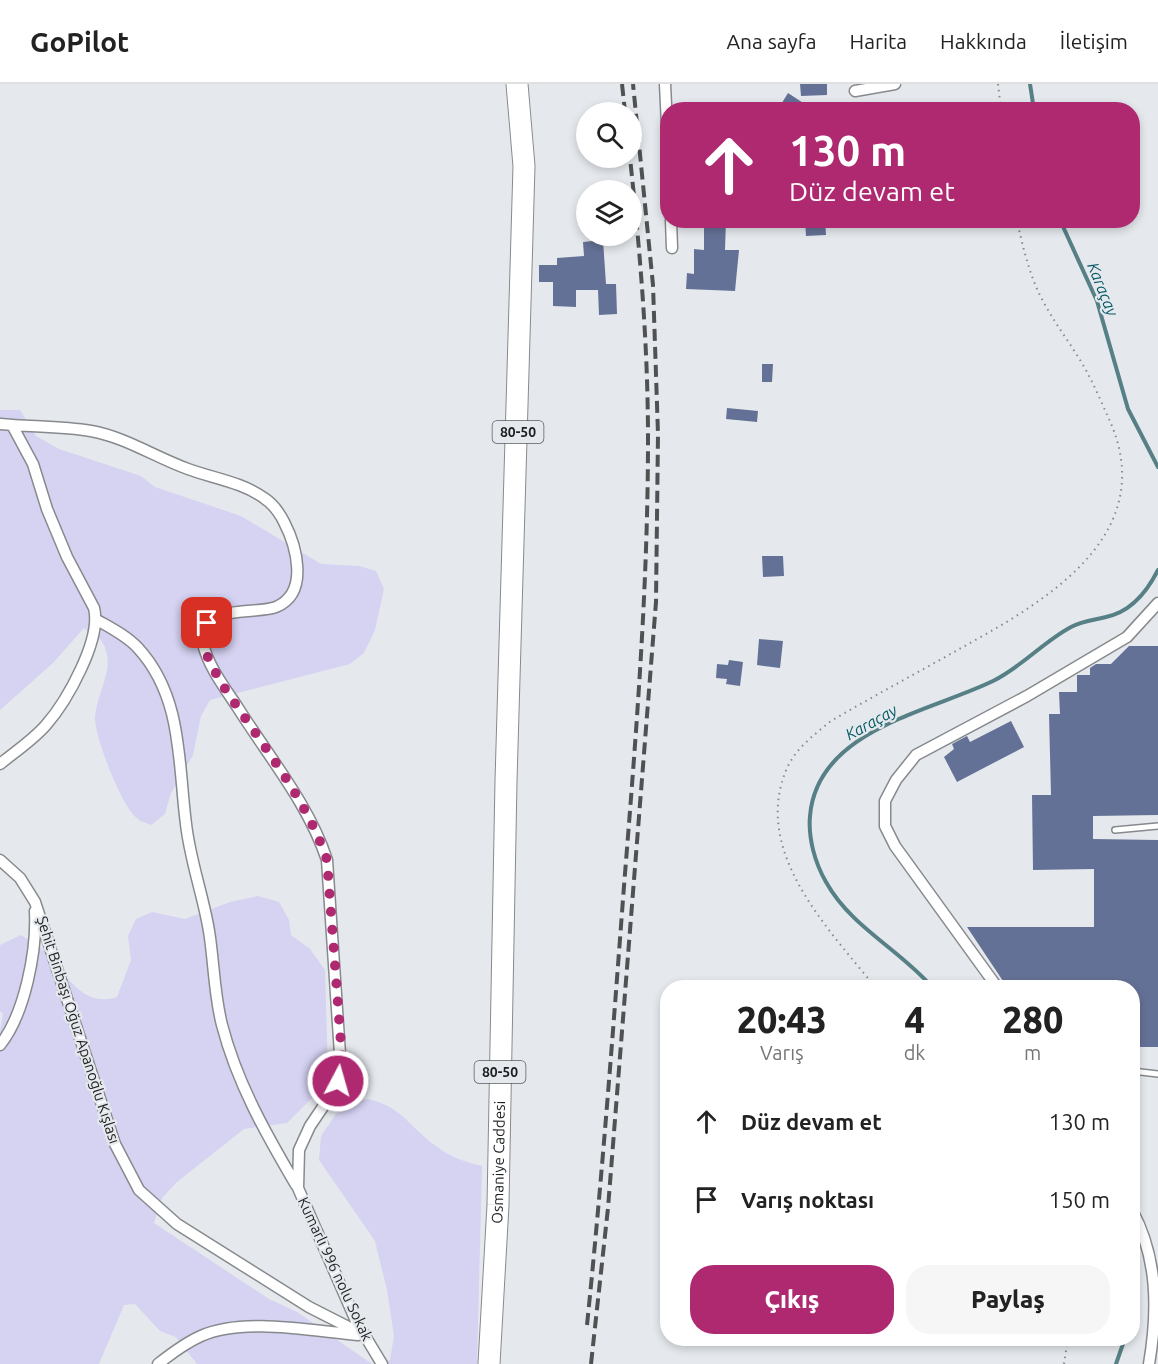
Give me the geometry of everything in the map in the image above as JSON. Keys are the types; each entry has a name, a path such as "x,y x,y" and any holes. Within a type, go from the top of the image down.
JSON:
{"highway":[{"name":"Osmaniye Caddesi","path":"489,1364 498,1205 506,781 524,166 517,84"},
{"path":"494,1364 505,1199 533,193 528,84"}],"street":[{"path":"665,84 666,102"},
{"path":"855,92 895,84"},
{"path":"671,228 672,249"},
{"path":"0,424 12,425 33,464 55,528 94,608 97,620 91,642 66,698 44,727 0,764"},
{"name":"Kumarlı 996 nolu Sokak","path":"12,425 63,428 111,435 188,469 249,489 278,510 296,552 297,572 289,598 277,607 220,615 207,623 202,632 203,643 220,681 304,809 319,836 327,860 341,1069 333,1092 310,1126 299,1150 298,1188 365,1336 382,1364"},
{"path":"992,980 895,846 885,826 885,801 896,780 916,755 1027,696 1127,637 1158,603"},
{"path":"97,620 137,648 161,683 176,723 186,824 209,931 222,1024 232,1058 256,1116 298,1188"},
{"name":"Şehit Binbaşı Oğuz Apanoğlu Kışlası","path":"0,860 20,878 35,902 115,1144 139,1190 177,1224 309,1307 365,1336"},
{"path":"0,1045 16,1020 23,994 33,942 35,902"},
{"path":"1140,1228 1151,1253 1156,1293 1155,1329 1149,1364"},
{"path":"158,1364 185,1343 225,1329 257,1327 365,1336"}],"lane":[{"path":"1115,830 1158,826"},
{"path":"1140,1072 1158,1074"}],"path":[{"path":"998,84 1000,102"},
{"path":"869,980 812,908 783,851 779,824 780,790 788,766 804,743 831,721 1039,604 1076,574 1102,545 1118,512 1125,481 1124,462 1113,429 1087,373 1043,301 1024,250 1019,228"},
{"path":"1064,1364 1067,1346"}],"shaded area":[{"path":"0,410 20,410 36,436 59,449 141,476 155,487 241,516 321,564 359,566 376,571 384,589 375,630 364,653 350,664 210,700 201,716 193,755 171,793 165,814 151,825 138,819 125,801 110,772 99,741 95,718 96,709 105,680 108,660 101,640 96,636 84,628 53,663 0,710"},
{"path":"258,896 279,902 289,920 291,935 310,949 325,970 328,1073 319,1091 287,1123 244,1129 177,1182 162,1198 154,1223 269,1299 297,1312 372,1364 197,1364 176,1337 160,1331 135,1304 124,1305 99,1364 0,1364 0,1031 3,1014 0,1011 0,945 21,935 42,949 67,978 84,993 94,998 117,997 131,960 128,936 136,919 152,912 185,919 230,902"},
{"path":"368,1099 398,1112 427,1139 447,1153 482,1166 477,1364 379,1364 390,1360 394,1336 387,1290 375,1241 319,1160 321,1136 336,1114 354,1102"}],"building":[{"path":"800,84 827,84 827,95 801,96"},
{"path":"788,93 802,102 782,102"},
{"path":"704,228 726,228 725,250 739,250 735,291 686,289 687,273 694,274 694,249 704,250"},
{"path":"806,228 826,228 826,235 806,236"},
{"path":"583,246 603,246 606,284 616,284 617,314 599,315 598,290 576,290 576,307 553,306 553,282 539,282 539,265 557,265 557,258 584,256"},
{"path":"762,364 773,364 772,382 762,382"},
{"path":"727,408 758,411 757,422 726,419"},
{"path":"762,556 783,556 784,576 763,577"},
{"path":"759,639 783,641 780,668 757,665"},
{"path":"1129,646 1158,646 1158,815 1093,816 1093,839 1158,840 1158,1047 1140,1047 1140,980 1002,980 967,927 1094,927 1094,869 1033,870 1032,795 1051,795 1049,714 1060,714 1059,692 1077,692 1077,675 1090,675 1090,668 1096,664 1111,664"},
{"path":"729,660 743,662 740,686 726,684 727,679 716,678 717,664 728,665"},
{"path":"1011,721 1024,747 957,782 944,757 954,749 952,744 967,736 970,742"}],"waterway":[{"name":"Karaçay","path":"1030,84 1033,102"},
{"name":"Karaçay","path":"1064,228 1097,301 1128,409 1158,467"},
{"name":"Karaçay","path":"926,980 848,912 826,882 816,859 810,833 810,816 817,787 833,763 854,744 880,728 993,681 1071,627 1123,611 1131,606 1149,586 1158,570"},
{"name":"Karaçay","path":"1116,1364 1122,1346"}],"railway":[{"path":"622,84 624,102"},
{"path":"591,1364 608,1208 656,602 658,434 653,285 633,84"},
{"path":"587,1325 598,1215 633,774 646,551 647,369 631,168"}],"route":[{"path":"207,623 202,632 208,658 220,681 304,809 319,836 327,860 342,1057 338,1081"}]}
